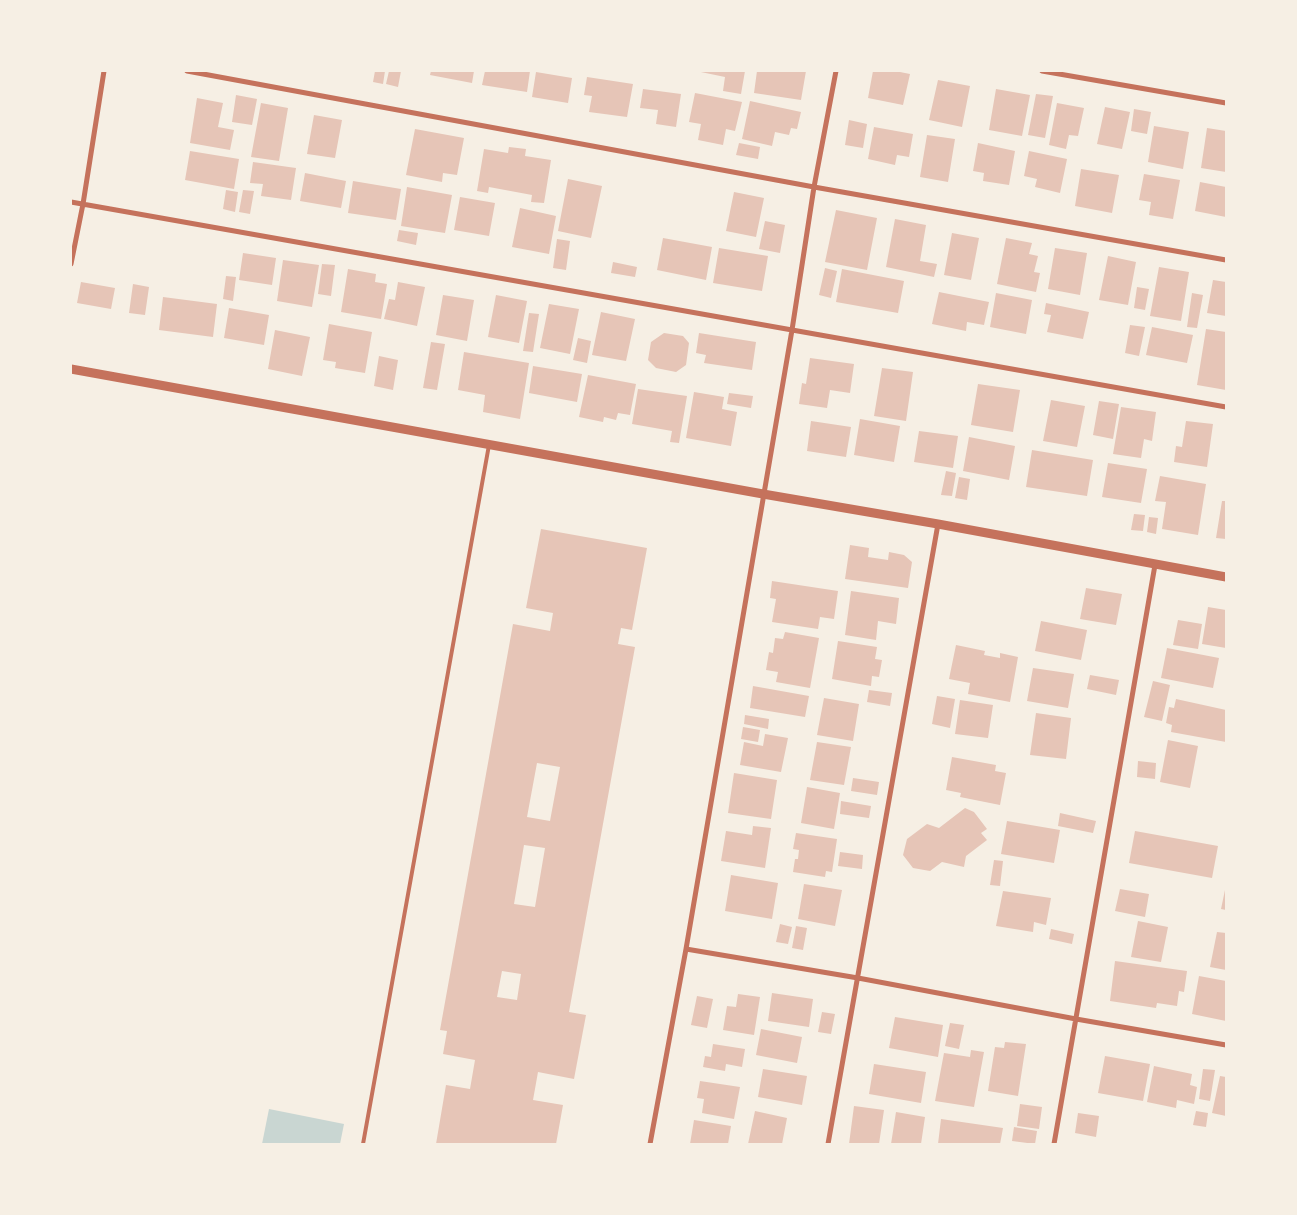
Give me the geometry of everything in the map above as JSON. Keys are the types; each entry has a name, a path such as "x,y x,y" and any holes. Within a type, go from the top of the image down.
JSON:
{"street":[{"path":"71,264 83,204 104,71"},
{"path":"188,71 814,187 1226,260"},
{"path":"650,1144 686,949 792,330 814,187 836,71"},
{"path":"1042,71 1226,103"},
{"path":"71,202 1226,407"},
{"path":"71,369 1226,577"},
{"path":"828,1144 938,524"},
{"path":"1054,1144 1155,565"},
{"path":"686,949 1226,1044"}],"lane":[{"path":"363,1144 489,445"}],"shaded area":[{"path":"269,1109 344,1124 340,1144 262,1144"}],"building":[{"path":"375,71 385,71 383,84 373,82"},
{"path":"389,71 401,71 398,87 386,84"},
{"path":"431,71 474,71 472,83 430,75"},
{"path":"485,71 530,71 527,92 482,85"},
{"path":"696,71 745,71 741,94 723,91 725,77"},
{"path":"757,71 806,71 801,100 754,93"},
{"path":"873,71 895,71 910,74 903,105 868,98"},
{"path":"536,72 572,78 568,103 532,97"},
{"path":"587,77 633,84 627,117 589,112 592,96 584,95"},
{"path":"938,80 970,86 962,127 929,120"},
{"path":"643,89 681,94 676,127 656,124 658,110 640,108"},
{"path":"996,89 1030,95 1022,136 989,130"},
{"path":"695,93 742,102 735,131 726,129 723,145 698,140 701,124 689,122"},
{"path":"1036,94 1053,96 1045,138 1028,135"},
{"path":"236,95 257,99 252,125 232,122"},
{"path":"197,98 223,103 218,127 234,130 230,150 190,143"},
{"path":"750,101 801,112 797,129 791,128 789,135 775,132 772,146 742,139"},
{"path":"261,103 288,108 279,161 251,157"},
{"path":"1057,103 1084,108 1078,136 1069,135 1066,149 1049,145"},
{"path":"1105,107 1130,112 1122,149 1097,144"},
{"path":"1134,109 1151,112 1147,134 1131,131"},
{"path":"314,115 342,120 335,158 307,154"},
{"path":"849,120 867,124 863,148 845,145"},
{"path":"1154,126 1189,132 1183,169 1148,162"},
{"path":"874,127 913,134 909,157 897,155 895,165 868,159"},
{"path":"1207,128 1226,131 1226,172 1201,168"},
{"path":"415,129 464,138 457,175 443,173 442,182 406,175"},
{"path":"927,135 955,139 948,182 920,177"},
{"path":"739,143 760,147 758,159 736,155"},
{"path":"978,143 1015,151 1009,185 983,181 984,173 973,171"},
{"path":"509,147 526,149 525,156 551,160 544,203 531,202 532,195 489,187 488,193 477,191 484,149 508,153"},
{"path":"190,151 239,159 234,189 185,180"},
{"path":"1029,151 1067,159 1060,193 1035,187 1037,179 1024,176"},
{"path":"253,162 296,168 291,200 261,196 263,184 250,183"},
{"path":"1081,169 1119,175 1112,213 1075,206"},
{"path":"305,173 346,181 341,208 300,201"},
{"path":"1144,174 1180,180 1173,219 1149,215 1151,202 1139,200"},
{"path":"568,179 602,186 591,238 558,231"},
{"path":"353,181 401,189 396,220 348,213"},
{"path":"1200,182 1226,187 1226,217 1195,211"},
{"path":"407,187 452,195 445,233 401,226"},
{"path":"226,190 238,192 235,212 223,209"},
{"path":"243,190 254,191 250,214 239,212"},
{"path":"734,192 764,198 756,237 726,231"},
{"path":"460,197 495,203 489,236 454,230"},
{"path":"520,208 556,216 549,254 512,247"},
{"path":"836,210 877,218 867,270 825,262"},
{"path":"895,219 926,225 920,261 937,264 934,277 886,267"},
{"path":"765,221 785,225 780,253 759,249"},
{"path":"399,230 418,233 416,245 397,241"},
{"path":"952,233 979,238 971,280 944,275"},
{"path":"663,238 712,247 706,280 657,270"},
{"path":"1006,238 1032,243 1029,254 1038,256 1034,272 1040,273 1036,292 997,284"},
{"path":"557,239 570,241 566,270 553,268"},
{"path":"719,248 768,256 762,291 713,283"},
{"path":"1055,248 1087,253 1080,295 1048,289"},
{"path":"243,253 276,258 272,285 239,280"},
{"path":"1108,256 1136,262 1128,305 1099,300"},
{"path":"283,260 319,265 312,307 277,301"},
{"path":"613,262 637,267 635,277 611,273"},
{"path":"322,264 335,265 331,296 318,294"},
{"path":"1159,267 1189,272 1181,321 1150,316"},
{"path":"825,268 837,271 831,298 819,295"},
{"path":"348,269 376,274 375,282 387,284 381,319 341,312"},
{"path":"842,269 904,281 898,313 836,302"},
{"path":"226,276 236,277 233,301 223,299"},
{"path":"1213,280 1226,282 1226,316 1207,313"},
{"path":"81,282 115,288 111,309 77,303"},
{"path":"398,282 425,287 417,326 384,319 389,299 395,300"},
{"path":"133,284 149,287 145,315 129,313"},
{"path":"1137,287 1149,289 1145,310 1134,308"},
{"path":"939,292 989,302 984,325 967,322 966,331 932,324"},
{"path":"996,293 1032,300 1026,334 990,327"},
{"path":"1192,293 1203,295 1197,328 1187,327"},
{"path":"443,295 474,300 467,341 436,335"},
{"path":"496,295 527,301 519,343 488,337"},
{"path":"163,297 217,304 213,337 159,330"},
{"path":"1046,303 1089,312 1083,339 1047,332 1051,315 1044,314"},
{"path":"549,304 579,309 570,354 540,348"},
{"path":"229,308 269,315 264,345 224,338"},
{"path":"601,312 635,319 626,361 592,355"},
{"path":"529,313 539,314 533,352 523,351"},
{"path":"329,324 372,332 365,373 335,368 336,362 323,360"},
{"path":"1130,325 1145,327 1139,356 1125,353"},
{"path":"1152,327 1193,335 1187,363 1146,355"},
{"path":"1206,329 1226,332 1226,390 1197,385"},
{"path":"275,330 310,337 302,376 268,369"},
{"path":"664,333 683,336 689,343 686,365 676,372 656,368 648,360 651,342"},
{"path":"699,333 756,342 752,370 704,363 706,355 696,353"},
{"path":"578,338 591,341 587,363 573,360"},
{"path":"431,342 445,344 437,390 423,388"},
{"path":"464,352 529,363 520,419 483,412 485,395 458,390"},
{"path":"379,356 398,360 393,390 374,386"},
{"path":"810,358 854,364 850,393 830,390 827,408 799,404 802,383 806,384"},
{"path":"533,366 582,374 577,402 529,393"},
{"path":"882,368 913,372 906,421 874,416"},
{"path":"588,375 636,384 630,415 618,413 616,420 604,417 603,422 579,417"},
{"path":"978,384 1020,390 1013,432 971,425"},
{"path":"638,389 687,396 679,443 670,442 672,431 632,424"},
{"path":"694,392 724,397 722,409 737,412 731,446 686,438"},
{"path":"729,393 753,396 751,408 727,404"},
{"path":"1051,400 1085,406 1077,447 1043,441"},
{"path":"1099,401 1119,404 1113,439 1093,435"},
{"path":"1121,407 1156,412 1152,441 1144,439 1141,458 1113,454"},
{"path":"860,419 900,426 894,462 854,455"},
{"path":"811,421 851,427 846,457 807,451"},
{"path":"1186,421 1213,424 1207,467 1174,462 1176,446 1182,447"},
{"path":"919,431 958,436 953,468 914,462"},
{"path":"969,437 1015,446 1009,480 963,471"},
{"path":"1032,450 1093,460 1087,496 1026,487"},
{"path":"1108,463 1147,469 1141,503 1102,497"},
{"path":"946,471 956,473 952,496 941,495"},
{"path":"1160,476 1206,484 1198,535 1162,529 1166,502 1155,501"},
{"path":"959,477 970,479 967,500 955,498"},
{"path":"1222,501 1226,501 1226,539 1216,538"},
{"path":"1134,514 1145,515 1143,531 1131,530"},
{"path":"1149,517 1158,518 1156,534 1147,532"},
{"path":"541,529 647,548 632,630 621,628 618,644 635,647 569,1012 586,1015 574,1079 538,1072 533,1100 563,1105 556,1144 436,1144 446,1085 470,1089 475,1060 443,1054 447,1031 440,1030 513,624 550,631 553,613 526,608","holes":["537,763 560,767 550,821 527,817","524,845 545,848 535,907 514,904","502,971 521,974 517,1000 497,997"]},
{"path":"850,545 869,548 868,557 888,560 889,552 904,555 912,562 908,588 845,579"},
{"path":"772,581 838,591 834,619 820,617 818,629 772,622 776,599 770,598"},
{"path":"1086,588 1122,594 1116,625 1080,619"},
{"path":"851,591 899,598 896,624 878,621 876,640 845,635"},
{"path":"1208,607 1226,610 1226,648 1202,644"},
{"path":"1178,620 1202,624 1198,649 1173,645"},
{"path":"1041,621 1087,630 1081,660 1035,651"},
{"path":"785,632 819,638 810,688 776,682 778,672 766,670 769,652 773,653 775,638 783,639"},
{"path":"838,641 877,647 875,659 882,660 879,677 872,676 871,686 832,679"},
{"path":"956,645 985,651 984,655 1000,658 1000,653 1018,657 1010,702 968,694 970,683 949,679"},
{"path":"1167,648 1219,658 1213,688 1161,678"},
{"path":"1033,668 1074,674 1068,708 1027,701"},
{"path":"1090,675 1119,680 1116,695 1087,689"},
{"path":"1153,681 1170,685 1162,721 1144,717"},
{"path":"753,686 809,696 805,717 750,708"},
{"path":"869,690 892,693 890,706 867,702"},
{"path":"937,696 955,699 950,728 932,724"},
{"path":"824,698 859,704 853,741 817,735"},
{"path":"1176,699 1226,710 1226,742 1171,732 1172,725 1166,723 1169,707 1174,708"},
{"path":"960,700 993,705 988,738 955,734"},
{"path":"1036,713 1071,718 1066,759 1030,755"},
{"path":"745,715 769,719 768,729 744,724"},
{"path":"743,727 760,730 758,742 741,739"},
{"path":"765,734 788,738 781,772 740,765 744,742 763,746"},
{"path":"1168,740 1198,746 1190,788 1160,782"},
{"path":"817,742 851,747 844,785 810,780"},
{"path":"952,757 996,765 995,771 1006,773 1000,805 960,797 961,793 946,790"},
{"path":"1138,761 1156,763 1155,779 1137,777"},
{"path":"734,773 777,780 771,819 728,813"},
{"path":"853,778 879,782 877,795 851,791"},
{"path":"807,787 840,793 834,829 801,823"},
{"path":"841,801 871,806 869,818 840,814"},
{"path":"965,808 974,812 987,829 981,833 987,840 966,856 964,867 942,862 930,871 913,868 903,855 907,839 927,824 939,828"},
{"path":"1060,813 1096,821 1093,833 1058,826"},
{"path":"1007,821 1060,830 1054,863 1001,854"},
{"path":"753,826 771,828 765,868 721,861 726,831 752,835"},
{"path":"1135,831 1218,846 1212,878 1129,863"},
{"path":"796,833 837,839 832,872 826,871 825,877 793,872 799,850 793,849"},
{"path":"840,852 863,855 862,869 838,866"},
{"path":"994,860 1003,861 1000,886 990,885"},
{"path":"731,875 778,883 772,919 725,911"},
{"path":"804,884 842,890 835,926 798,919"},
{"path":"1120,889 1149,894 1145,917 1115,911"},
{"path":"1226,890 1226,910 1221,909"},
{"path":"1003,891 1051,898 1046,925 1034,922 1033,932 996,926"},
{"path":"1138,921 1168,927 1161,962 1131,957"},
{"path":"780,924 792,927 788,944 776,942"},
{"path":"796,926 807,928 803,950 792,948"},
{"path":"1051,929 1074,934 1072,944 1049,939"},
{"path":"1217,932 1226,933 1226,970 1210,967"},
{"path":"1115,961 1187,971 1184,992 1179,991 1177,1006 1157,1003 1156,1008 1110,1001"},
{"path":"1199,976 1226,981 1226,1021 1192,1014"},
{"path":"772,993 813,999 809,1027 768,1021"},
{"path":"738,994 760,997 754,1035 723,1030 727,1006 736,1007"},
{"path":"697,996 713,999 707,1028 691,1025"},
{"path":"822,1012 835,1014 831,1034 818,1032"},
{"path":"895,1017 943,1025 938,1057 889,1048"},
{"path":"950,1023 964,1025 959,1049 945,1046"},
{"path":"761,1029 802,1037 797,1063 756,1055"},
{"path":"1005,1042 1026,1044 1018,1096 988,1091 995,1047 1004,1048"},
{"path":"713,1044 745,1049 742,1067 726,1064 725,1071 703,1067 705,1056 711,1057"},
{"path":"971,1050 984,1052 974,1107 935,1101 944,1053 970,1057"},
{"path":"1105,1056 1150,1064 1143,1101 1098,1093"},
{"path":"874,1064 926,1072 921,1103 869,1094"},
{"path":"1154,1066 1192,1074 1190,1085 1197,1087 1194,1104 1177,1100 1176,1108 1147,1102"},
{"path":"763,1069 807,1076 802,1105 758,1097"},
{"path":"1203,1069 1215,1070 1210,1101 1199,1099"},
{"path":"1220,1076 1226,1077 1226,1116 1212,1113"},
{"path":"700,1081 740,1087 734,1119 702,1113 704,1099 697,1098"},
{"path":"1020,1104 1042,1107 1039,1129 1017,1126"},
{"path":"854,1106 884,1110 879,1144 849,1144"},
{"path":"755,1111 787,1118 782,1144 748,1144"},
{"path":"1196,1111 1208,1113 1206,1127 1193,1125"},
{"path":"896,1112 925,1117 921,1144 891,1144"},
{"path":"1078,1113 1099,1116 1096,1137 1075,1133"},
{"path":"941,1119 1003,1128 1000,1144 938,1144"},
{"path":"694,1120 731,1126 728,1144 690,1144"},
{"path":"1014,1127 1037,1131 1035,1144 1012,1141"}]}
